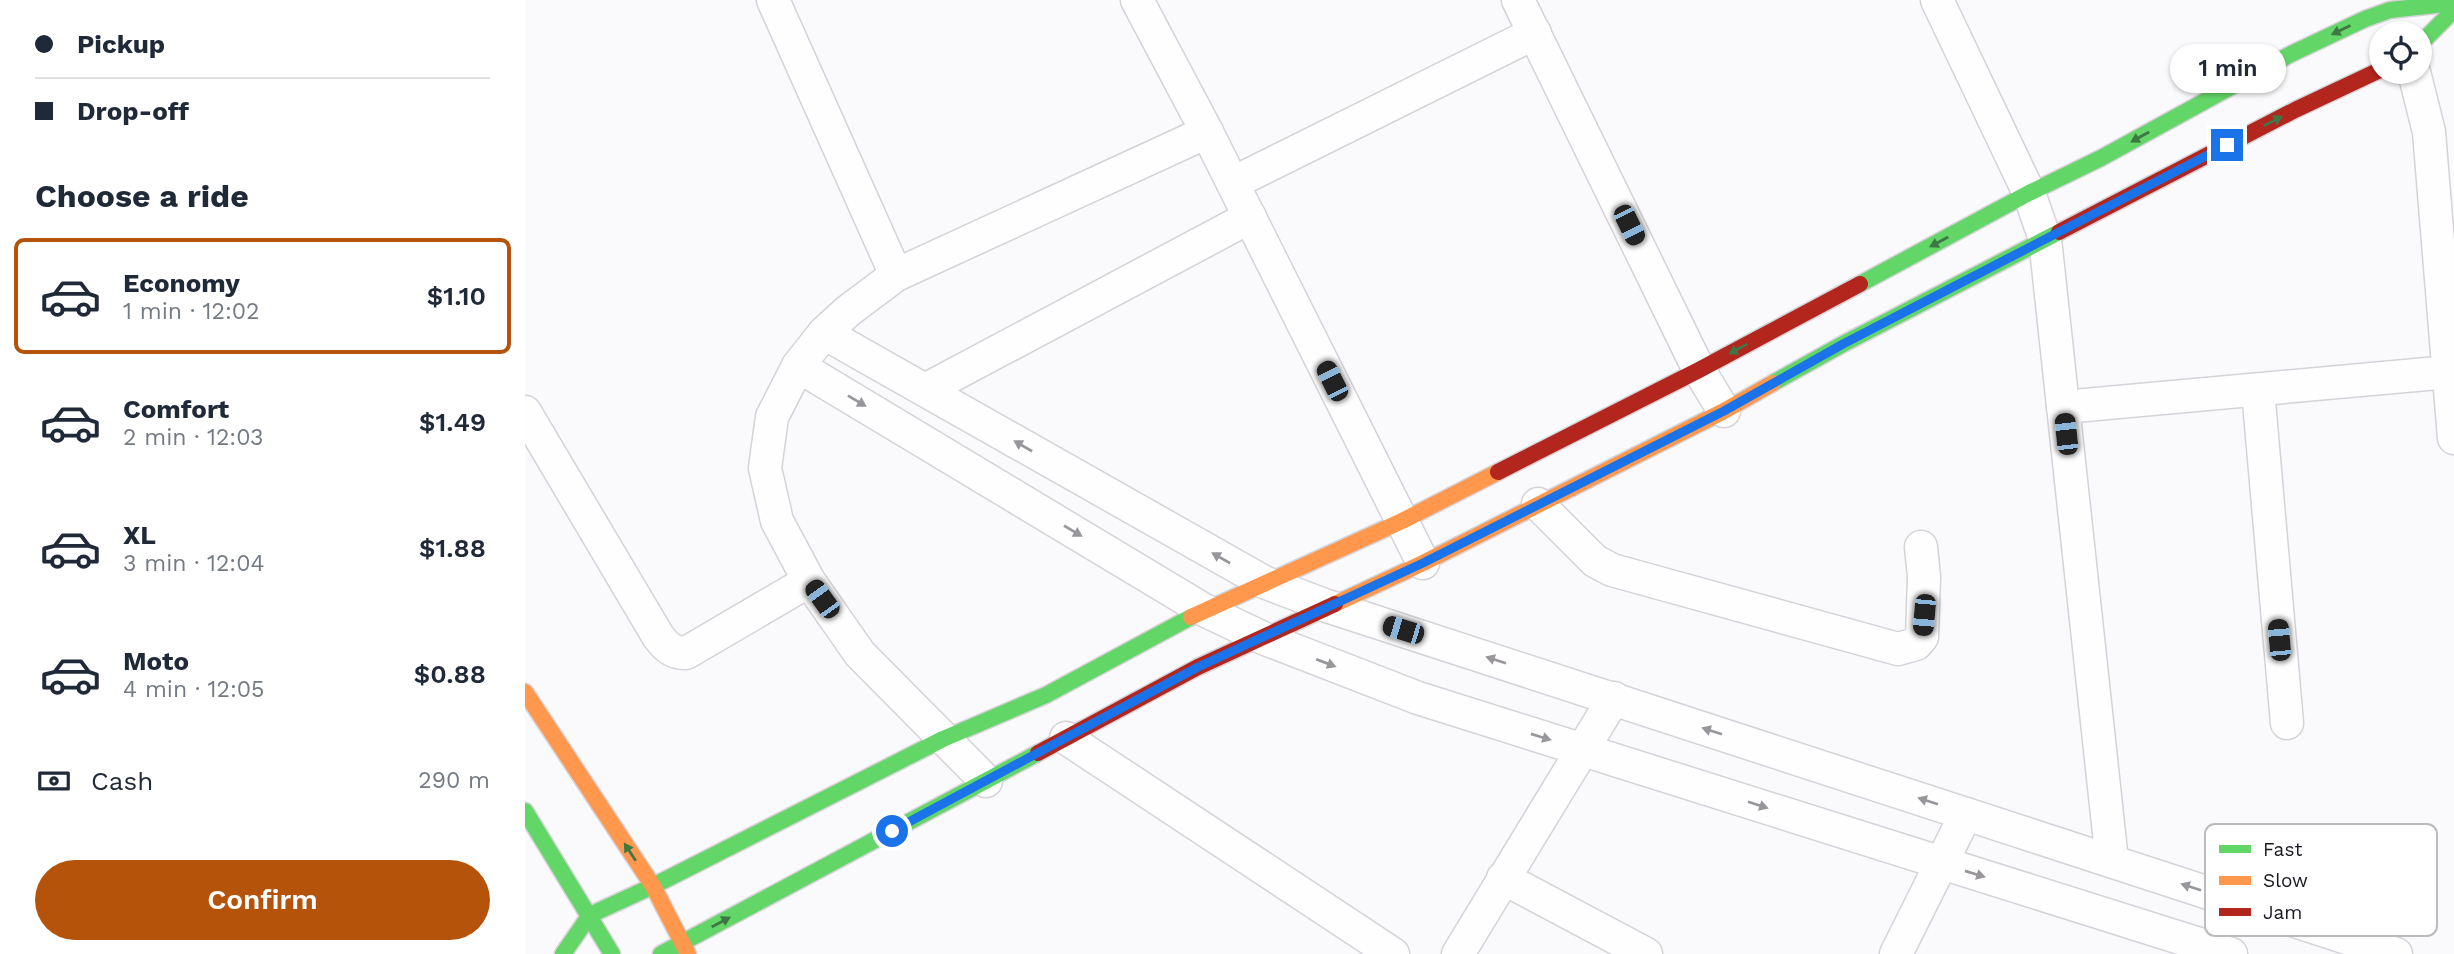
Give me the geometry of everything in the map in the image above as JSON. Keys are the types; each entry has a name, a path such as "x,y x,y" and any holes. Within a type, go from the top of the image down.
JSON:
{"street":[{"path":"773,0 896,275"},
{"path":"1137,0 1250,216 1423,563"},
{"path":"1518,0 1699,370 1724,411"},
{"path":"1937,0 2029,193 2045,239 2112,861"},
{"path":"2358,0 2365,19"},
{"path":"562,954 590,915 653,886 943,739 1046,695 1204,610 1402,521 1699,370 2029,193 2101,158 2291,54 2365,19 2391,10 2430,2 2454,3"},
{"path":"2432,32 2454,10"},
{"path":"1233,183 1535,33"},
{"path":"661,954 685,949 986,781 1198,667 1423,563 1724,411 1843,344 2295,110 2369,75"},
{"path":"2417,84 2429,131 2454,438"},
{"path":"986,781 860,654 809,581 777,521 765,468 772,417 798,366 824,333 896,275 1207,132"},
{"path":"925,390 1250,216"},
{"path":"824,333 1264,582 1327,606 2205,891"},
{"path":"798,366 1204,610 1263,638 1418,698 2231,954"},
{"path":"2063,407 2449,372"},
{"path":"2258,390 2287,723"},
{"path":"525,412 668,649 685,653 809,581"},
{"path":"1538,504 1595,561 1612,570 1898,649 1916,644 1922,637 1924,577 1921,547"},
{"path":"525,692 653,886 685,949"},
{"path":"1458,954 1614,698"},
{"path":"1066,738 1393,954"},
{"path":"525,811 612,954"},
{"path":"1896,954 1966,814"},
{"path":"1503,878 1646,954"},
{"path":"2341,936 2396,954"}],"traffic: fast":[{"path":"1860,284 2029,193 2101,158 2291,54 2390,10 2454,3"},
{"path":"2432,32 2454,10"},
{"path":"1773,383 2059,232"},
{"path":"563,954 590,915 653,886 943,739 1046,695 1191,617"},
{"path":"661,954 1038,753"},
{"path":"525,811 612,954"}],"traffic: slow":[{"path":"1335,604 1423,563 1724,411 1773,383"},
{"path":"1191,617 1402,521 1498,472"},
{"path":"525,692 653,886 688,954"}],"traffic: jam":[{"path":"2059,232 2295,110 2369,75"},
{"path":"1498,472 1699,370 1860,284"},
{"path":"1038,753 1198,667 1335,604"}],"route":[{"path":"892,831 1198,667 1423,563 1724,411 1843,344 2227,145"}]}
